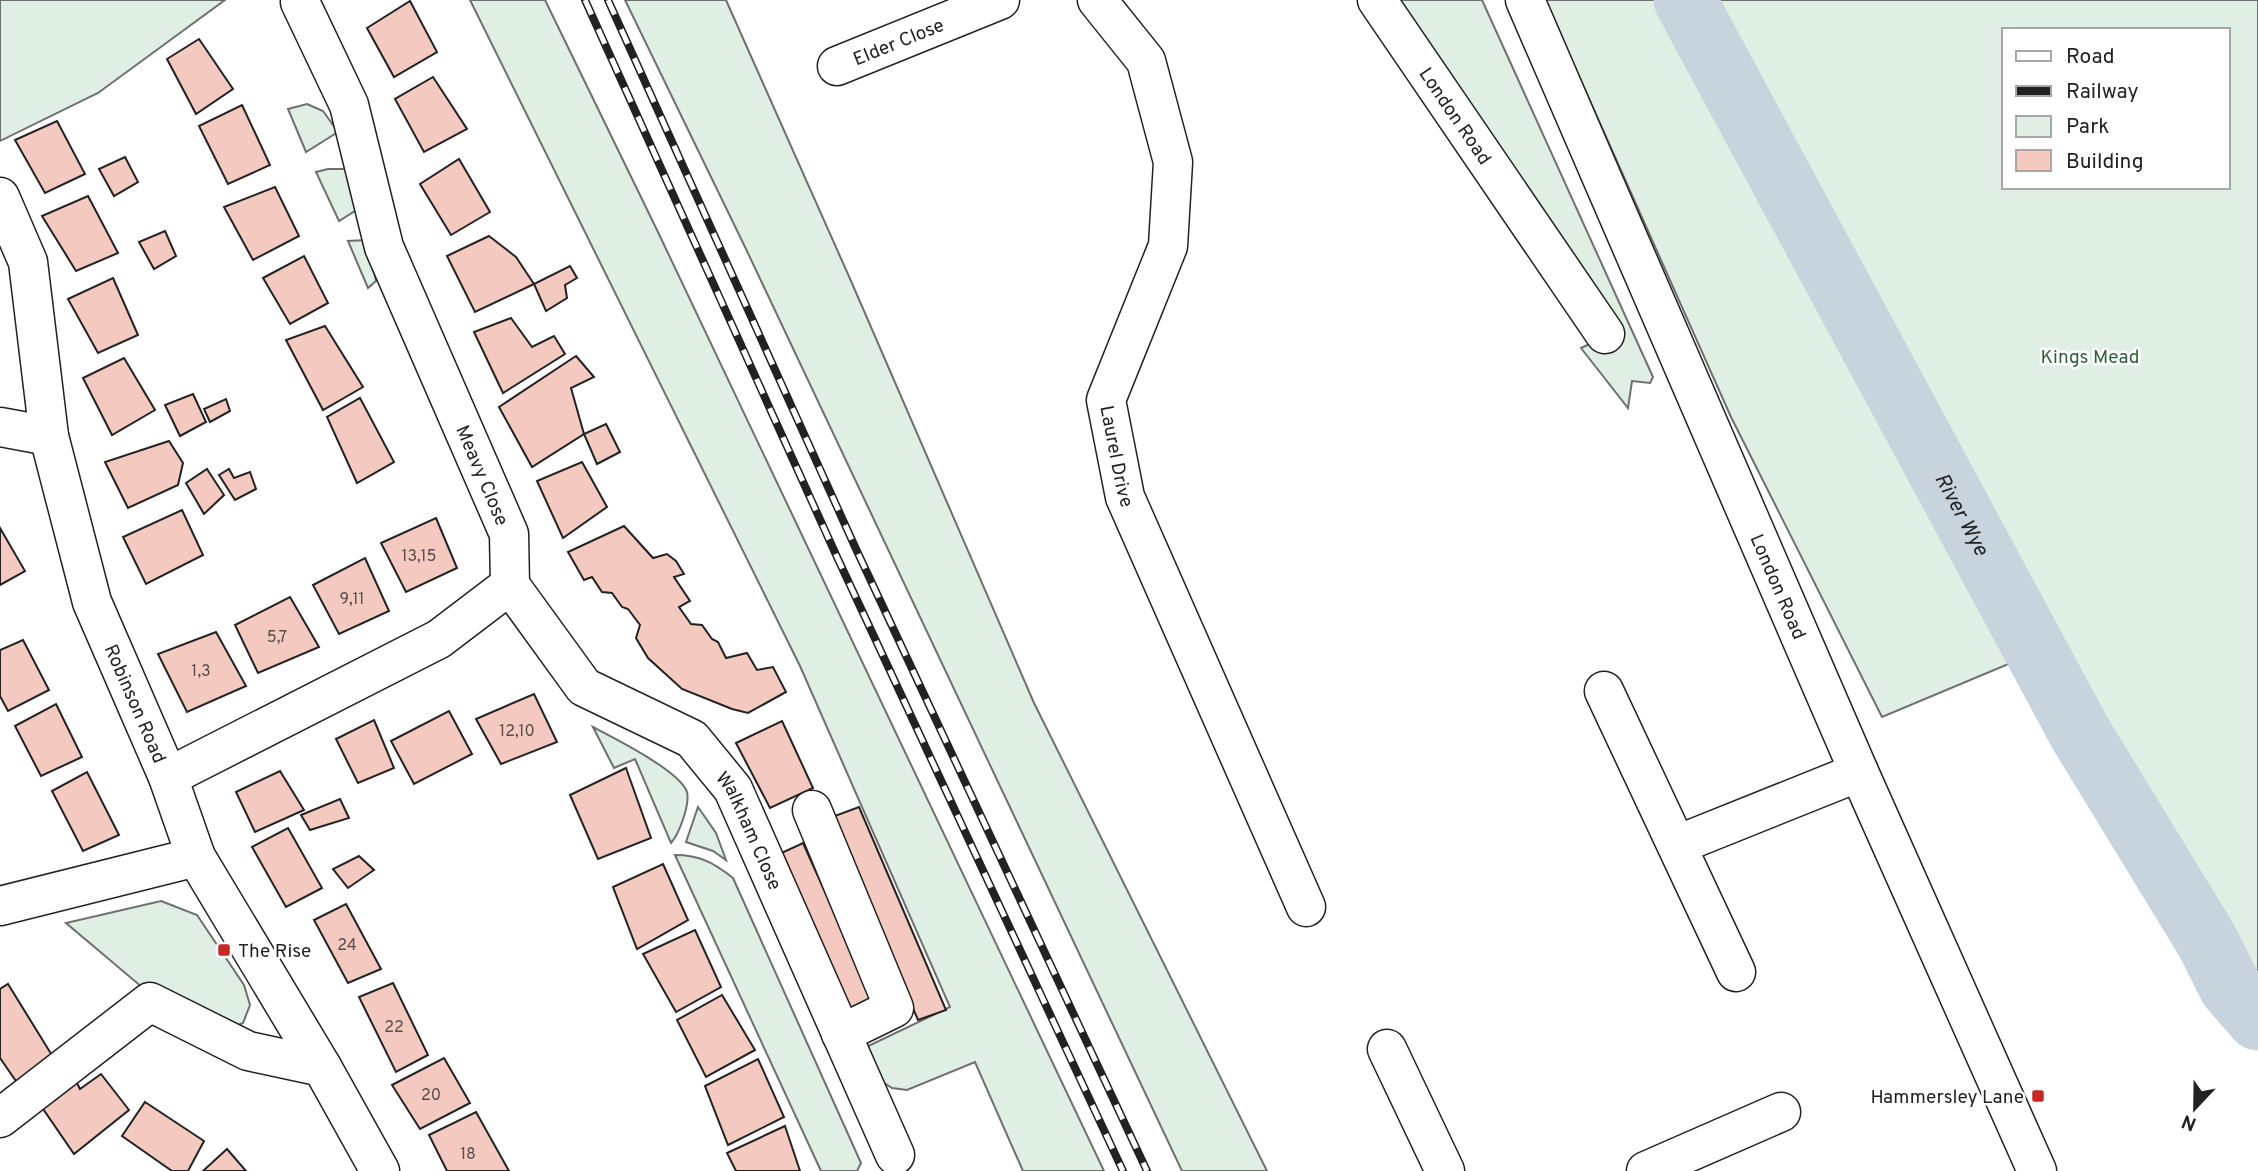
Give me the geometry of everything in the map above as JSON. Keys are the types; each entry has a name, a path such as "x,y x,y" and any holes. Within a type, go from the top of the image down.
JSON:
{"street":[{"name":"Elder Close","path":"837,66 1000,0"},
{"name":"Laurel Drive","path":"1097,0 1146,61 1173,162 1168,246 1106,400 1125,497 1306,907"},
{"name":"London Road","path":"1377,0 1605,334"},
{"name":"London Road","path":"1525,0 1859,772 2037,1171"},
{"name":"Meavy Close","path":"300,2 349,105 384,247 509,534 510,585"},
{"name":"Robinson Road","path":"0,197 28,262 49,436 92,602 168,777 196,857 322,1067 380,1171"},
{"path":"0,427 49,436"},
{"path":"168,777 439,639 510,585"},
{"name":"Walkham Close","path":"510,585 584,687 692,739 733,789 895,1155"},
{"path":"1604,691 1736,972"},
{"path":"1677,845 1859,772"},
{"path":"812,810 894,1008 841,1034"},
{"path":"0,906 196,857"},
{"path":"0,1118 150,1003 248,1051 322,1067"},
{"path":"1387,1049 1445,1171"},
{"path":"1646,1171 1781,1112"}],"green space":[{"path":"0,0 225,0 98,93 0,141"},
{"path":"470,0 545,0 1104,1171 1023,1171 975,1062 907,1090 892,1088 878,1079 864,1048 950,1007 800,666"},
{"path":"625,0 726,0 1034,703 1267,1171 1182,1171 746,249"},
{"path":"1380,0 1482,0 1653,377 1650,383 1632,381 1628,408 1581,348 1612,334"},
{"path":"1545,0 1658,0 2018,660 1882,717 1731,417"},
{"name":"Kings Mead","path":"1702,0 2258,0 2258,998 2219,949 2162,847 2108,737"},
{"path":"307,104 323,111 338,132 306,152 288,109"},
{"path":"351,169 358,209 339,221 316,172"},
{"path":"367,240 376,281 368,288 348,241"},
{"path":"593,727 660,765 682,784 687,792 687,804 671,843 635,759 614,768"},
{"path":"698,807 716,833 726,860 713,851 686,842"},
{"path":"675,855 692,856 706,861 733,878 861,1163 857,1171 821,1171"},
{"path":"161,901 197,915 244,985 250,1005 243,1023 225,1031 143,988 66,923"}],"building":[{"path":"410,1 437,52 394,77 367,28"},
{"path":"199,39 233,89 196,114 167,59"},
{"path":"433,77 467,129 424,152 395,99"},
{"path":"242,105 270,165 228,184 199,126"},
{"path":"57,121 85,174 45,193 15,140"},
{"path":"125,157 138,182 114,196 99,169"},
{"path":"459,159 490,212 451,235 420,184"},
{"path":"275,187 299,236 253,260 224,207"},
{"path":"88,196 118,253 76,271 42,216"},
{"path":"165,231 176,256 154,269 139,242"},
{"path":"489,236 516,257 534,284 475,312 447,256"},
{"path":"304,256 328,303 290,324 263,278"},
{"path":"570,266 577,278 565,285 567,298 546,311 534,284"},
{"path":"113,278 138,335 98,353 68,299"},
{"path":"511,318 532,347 554,336 565,354 503,393 474,332"},
{"path":"325,326 363,387 323,410 286,340"},
{"path":"576,356 594,377 571,388 584,434 532,467 499,407"},
{"path":"124,358 155,410 112,435 83,378"},
{"path":"193,394 206,422 180,436 165,405"},
{"path":"360,398 394,462 357,483 327,417"},
{"path":"226,399 230,411 210,422 204,409"},
{"path":"606,424 620,452 597,464 584,434"},
{"path":"169,441 183,463 178,485 128,508 105,462"},
{"path":"582,462 607,507 563,538 537,481"},
{"path":"207,469 224,495 204,514 186,483"},
{"path":"229,469 234,478 250,472 256,489 235,500 219,475"},
{"path":"182,510 203,555 146,584 123,537"},
{"path":"436,518 457,568 406,592 381,543"},
{"path":"624,526 653,558 667,554 676,561 684,574 674,577 690,601 679,607 691,624 702,625 712,639 718,642 726,658 747,653 757,670 773,667 786,692 748,713 682,689 648,658 636,638 640,625 628,609 622,607 612,593 602,592 592,577 584,580 568,552"},
{"path":"0,528 25,571 0,585"},
{"path":"365,558 389,611 339,634 313,585"},
{"path":"290,597 319,647 258,673 235,625"},
{"path":"216,632 246,686 187,712 158,654"},
{"path":"23,640 49,690 8,711 0,696 0,650"},
{"path":"534,694 557,742 501,764 476,719"},
{"path":"56,704 82,757 41,776 15,726"},
{"path":"449,711 472,754 414,784 391,741"},
{"path":"374,720 394,768 358,783 336,739"},
{"path":"782,721 813,788 770,808 736,743"},
{"path":"626,768 651,838 598,859 570,795"},
{"path":"280,771 304,810 255,832 236,792"},
{"path":"87,772 119,835 83,851 52,791"},
{"path":"340,799 349,818 310,830 301,815"},
{"path":"859,807 946,1010 918,1020 832,817"},
{"path":"288,828 322,888 286,907 252,847"},
{"path":"803,843 874,1001 843,1012 775,856"},
{"path":"359,856 374,870 348,888 333,869"},
{"path":"663,864 688,920 637,949 613,887"},
{"path":"346,904 381,969 348,983 314,920"},
{"path":"695,930 721,987 676,1012 643,954"},
{"path":"393,983 428,1055 396,1072 359,997"},
{"path":"8,984 58,1065 18,1084 0,1058 0,989"},
{"path":"722,995 755,1050 706,1077 677,1020"},
{"path":"444,1058 470,1103 420,1129 392,1085"},
{"path":"758,1059 784,1117 728,1145 705,1086"},
{"path":"101,1074 129,1110 74,1154 39,1103 75,1079 80,1089"},
{"path":"145,1102 204,1141 188,1171 172,1171 122,1136"},
{"path":"476,1112 509,1171 447,1171 429,1135"},
{"path":"785,1126 800,1171 736,1171 727,1153"},
{"path":"227,1149 246,1171 203,1171"}],"waterway":[{"name":"River Wye","path":"1685,0 2080,733 2207,941 2230,987 2258,1019"}],"railway":[{"path":"585,0 837,557 1123,1171"},
{"path":"608,0 856,549 1147,1171"}],"place":[{"name":"The Rise","path":"224,950"},
{"name":"Hammersley Lane","path":"2038,1096"}]}
